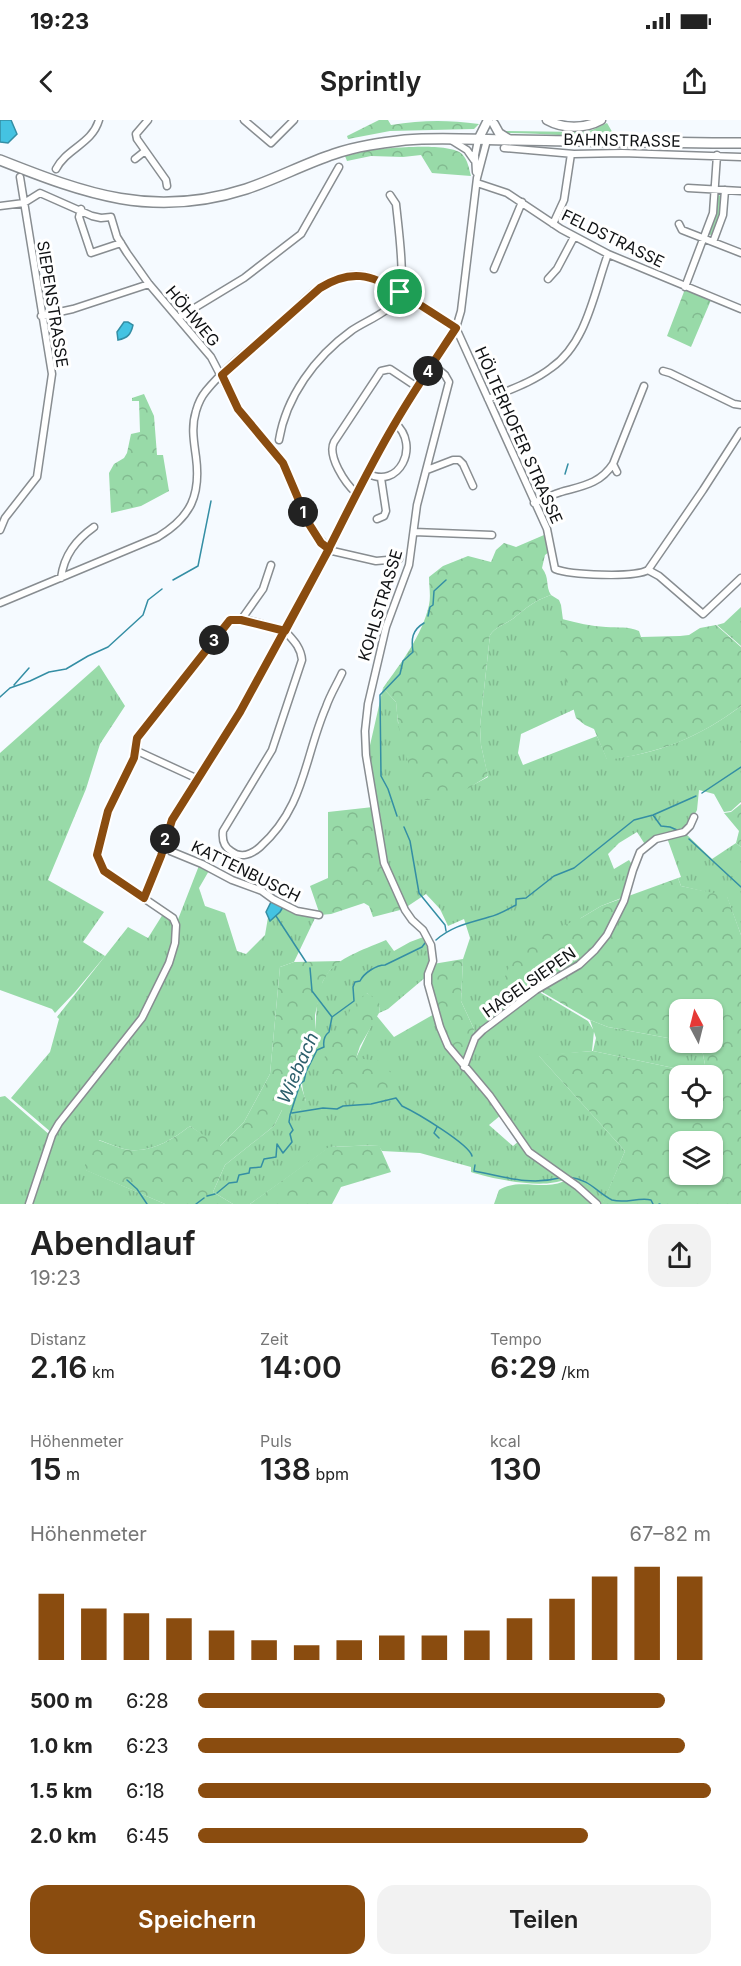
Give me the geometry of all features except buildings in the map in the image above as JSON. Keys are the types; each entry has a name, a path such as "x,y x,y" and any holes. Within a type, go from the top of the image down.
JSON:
{"main road":[{"path":"0,159 89,193 133,201 169,203 202,200 246,189 352,148 410,140 741,143"}],"street":[{"path":"56,169 65,155 87,141 96,130 99,120"},
{"path":"148,120 136,134 166,180 167,186"},
{"path":"244,120 271,143 294,120"},
{"path":"547,120 557,125 568,126 585,126 601,120"},
{"path":"558,120 568,126"},
{"path":"477,181 475,161 482,140 493,121"},
{"path":"493,121 497,131 510,140"},
{"path":"448,139 467,150 475,161"},
{"path":"144,898 172,820 234,721 285,631 395,423 456,328 462,311 482,140"},
{"name":"BAHNSTRASSE","path":"504,148 595,155 622,153 741,157"},
{"path":"135,159 145,151"},
{"path":"553,224 564,200 570,154"},
{"path":"685,287 713,213 717,155"},
{"path":"178,318 244,278 302,234 339,167"},
{"name":"SIEPENSTRASSE","path":"0,530 4,518 38,477 52,374 20,177"},
{"name":"FELDSTRASSE","path":"477,181 507,193 574,237 608,254 741,309"},
{"path":"688,188 741,191"},
{"path":"713,242 723,215 725,190"},
{"path":"0,206 24,203 40,193 81,209 79,217 91,253 121,243"},
{"path":"279,440 282,422 289,405 302,382 321,358 349,332 390,307 400,292 402,276 396,204 390,195"},
{"path":"494,268 522,202"},
{"name":"HÖHWEG","path":"81,209 101,218 111,217 127,254 149,284 211,357 238,409 283,463 309,524 328,550"},
{"path":"678,224 682,230 741,254"},
{"path":"548,279 558,269 574,237"},
{"path":"488,399 542,374 567,354 584,326 608,254"},
{"path":"0,603 158,537 175,527 185,516 194,499 198,470 193,429 196,412 204,394 222,375 320,288 330,282 361,275 378,280 456,328"},
{"path":"41,316 73,309 149,284"},
{"name":"HÖLTERHOFER STRASSE","path":"456,328 549,535 555,569 576,573 619,574 640,574 648,570"},
{"name":"KOHLSTRASSE","path":"432,364 445,375 449,382 417,505 409,565 390,614 373,676 365,731 366,755 384,863 409,917 430,941 433,961 428,974 428,984 448,1046 464,1066"},
{"path":"356,493 332,455 334,442 381,370 390,369 417,387"},
{"path":"663,371 670,372 734,404 741,405"},
{"path":"534,503 601,478 613,464 644,386"},
{"path":"367,473 381,478 398,470 406,456 407,444 404,433 395,423"},
{"path":"741,430 723,461 648,570 659,576 703,615 741,578"},
{"path":"427,470 459,460 473,486"},
{"path":"613,464 617,472"},
{"path":"378,519 384,516 386,511 381,478"},
{"path":"61,578 70,550 94,526"},
{"path":"414,532 492,535"},
{"path":"328,550 376,561 399,559"},
{"path":"241,620 263,589 271,565"},
{"path":"28,1204 52,1135 142,1018 153,1000 176,940 175,922 104,871 97,855 108,811 130,765 137,738 230,620 241,620 285,631 300,650 302,660 272,750 223,831 225,844 234,853 248,855 257,850 279,828 293,806 325,707 342,673"},
{"path":"135,750 198,779"},
{"name":"HAGELSIEPEN","path":"464,1066 475,1038 483,1030 536,990 579,965 591,954 607,935 621,906 640,852 656,839 684,832 694,817"},
{"name":"KATTENBUSCH","path":"163,848 202,864 231,880 262,891 297,911 319,915"},
{"path":"464,1066 490,1096 529,1152 597,1204"}],"green space":[{"path":"379,120 388,120 391,125 435,121 479,124 474,129 390,131 348,139 347,136"},
{"path":"607,123 617,138 501,131 581,132"},
{"path":"429,147 449,149 462,154 466,159 471,176 432,173 421,155 371,156 347,161 345,156 375,149"},
{"path":"718,195 722,196 722,212 714,234 711,235 708,234"},
{"path":"685,289 711,300 691,347 667,336"},
{"path":"144,394 154,416 157,455 163,455 169,491 141,506 111,513 109,473 114,464 124,458 127,453 131,434 140,432 139,401 132,401 132,398"},
{"path":"544,535 549,552 545,555 542,568 551,595 531,605 495,629 490,635 480,726 481,745 488,776 451,799 424,800 405,752 396,702 383,688 410,649 426,616 430,602 429,577 443,566 468,556 491,562 496,550 504,543 516,547"},
{"path":"551,595 559,600 561,605 575,709 521,734 518,753 523,765 597,736 607,759 643,753 694,735 741,706 741,802 731,811 724,812 714,794 699,790 697,810 685,833 712,859 736,843 741,847 741,935 727,897 681,886 678,878 681,877 666,835 646,846 637,832 619,843 608,854 614,869 629,860 633,866 624,897 601,906 581,918 473,1041 474,1029 461,1001 463,959 470,938 464,919 448,926 440,909 426,894 405,908 384,863 368,754 383,688 396,702 398,723 471,786 488,777 481,745 480,726 490,635 495,629 531,605"},
{"path":"741,607 741,646 717,625 724,623"},
{"path":"562,619 595,626 631,628 639,631 641,637 689,635 700,628 716,625 741,647 741,706 709,727 678,742 644,753 607,760 594,729 576,718 563,670"},
{"path":"99,665 125,706 100,744 86,789 48,880 104,912 83,942 105,956 55,1013 52,1009 0,990 0,753"},
{"path":"741,804 741,847 736,843 739,831 724,813 731,812"},
{"path":"373,807 384,864 404,909 373,917 369,906 364,903 331,914 320,915 310,886 328,878 328,812"},
{"path":"200,863 210,869 199,888 205,906 225,913 237,951 246,954 265,935 271,900 316,916 294,962 280,967 270,1074 244,1122 219,1147 190,1126 170,1140 147,1149 126,1149 99,1140 86,1170 165,1204 29,1204 60,1123 143,1019 170,963 177,922"},
{"path":"678,878 681,886 727,896 741,935 741,1204 600,1204 603,1202 625,1151 538,1055 593,1051 669,1067 669,1119 723,1119 723,1065 705,1065 703,1053 723,1053 723,999 669,999 669,1038 608,1027 590,1020 537,989 483,1030 518,945 581,918 601,906"},
{"path":"163,914 172,921 175,927 172,949 151,1002 52,1133 11,1098 50,1052 59,1019 57,1017 128,927 148,938"},
{"path":"426,936 432,954 427,976 388,1009 379,1013 380,1006 367,993 356,1058 376,1015 394,1037 436,1013 440,1028 501,1115 489,1125 513,1146 519,1141 565,1179 545,1184 492,1178 471,1172 471,1167 420,1153 382,1151 378,1145 330,1147 250,1204 233,1204 213,1192 225,1165 274,1126 282,1110 300,1110 306,1101 302,1081 304,1060 307,1046 315,1030 319,992 329,971 348,957 386,940 394,951"},
{"path":"463,959 461,1001 474,1029 473,1041 464,1065 449,1046 429,984 433,964"},
{"path":"341,961 330,970 323,981 315,1015 315,1033 307,1044 301,1086 306,1101 305,1106 300,1110 282,1110 274,1126 225,1165 213,1192 233,1204 165,1204 85,1170 85,1152 98,1140 126,1149 147,1149 170,1140 190,1126 220,1146 244,1122 270,1074 280,967 294,962"},
{"path":"536,990 588,1021 594,1031 592,1051 539,1056 625,1151 603,1203 600,1204 589,1192 534,1155 465,1067 476,1039"},
{"path":"367,993 378,1001 379,1013 360,1046 356,1058 379,1061 401,1083 391,1095 355,1093 320,1077 319,1067 352,1007"},
{"path":"590,1020 608,1027 669,1038 669,1053 703,1053 705,1065 669,1065 669,1067 593,1051 596,1038"},
{"path":"5,1096 51,1136 27,1204 0,1204 0,1097"},
{"path":"379,1145 391,1172 341,1187 332,1204 250,1204 329,1147"},
{"path":"566,1180 595,1204 494,1204 499,1190 507,1186 550,1185"}],"water":[{"path":"0,120 11,120 17,134 8,143 0,142"},
{"path":"124,322 133,325 132,328 127,337 118,340 117,332"},
{"path":"271,902 283,907 270,921 266,912"}],"waterway":[{"path":"565,474 568,464"},
{"path":"173,580 198,566 211,501"},
{"path":"428,616 430,607 433,605 434,591 446,580"},
{"path":"0,697 10,688 49,672 66,669 108,647 143,615 148,600 162,589"},
{"path":"397,816 381,776 380,695 400,674 403,661 413,652 412,639 415,632 424,623"},
{"path":"14,685 29,668"},
{"name":"Wiebach","path":"702,793 741,767"},
{"name":"Wiebach","path":"436,940 455,928 496,915 516,905 516,899 526,898 554,876 574,868 634,820 653,815 696,796"},
{"name":"HAGELSIEPEN","path":"653,815 661,826 677,830"},
{"path":"404,827 410,841 419,893 445,925 446,931"},
{"name":"HAGELSIEPEN","path":"689,839 741,887"},
{"path":"276,916 306,962"},
{"name":"Wiebach","path":"217,1193 229,1183 237,1182 239,1175 249,1173 250,1168 261,1167 264,1159 276,1157 277,1144 283,1153 292,1142 290,1134 293,1130 289,1122 300,1084 304,1081 317,1050 324,1047 324,1039 329,1032 332,1017 354,1001 355,982 360,981 374,968 422,947 425,943"},
{"path":"310,968 312,991 332,1017"},
{"path":"292,1113 323,1108 337,1109 343,1106 371,1104 396,1098 402,1106 462,1144 472,1156"},
{"path":"437,1127 434,1133 439,1138"},
{"path":"475,1165 474,1171 516,1179 537,1181 559,1178"},
{"path":"569,1177 588,1183 612,1200 646,1199 651,1200 653,1204"},
{"path":"127,1180 137,1189 147,1204"},
{"name":"Wiebach","path":"207,1196 215,1194"},
{"name":"Wiebach","path":"196,1204 204,1198"}],"route":[{"path":"400,292 378,280 361,275 330,282 320,288 222,375 238,409 283,463 309,524 321,543 329,549 323,560 278,644 240,712 172,820 161,856 144,898 104,871 100,867 97,855 108,811 134,758 137,738 230,620 236,619 241,620 285,631 329,549 371,465 417,387 456,328 400,292"}]}
